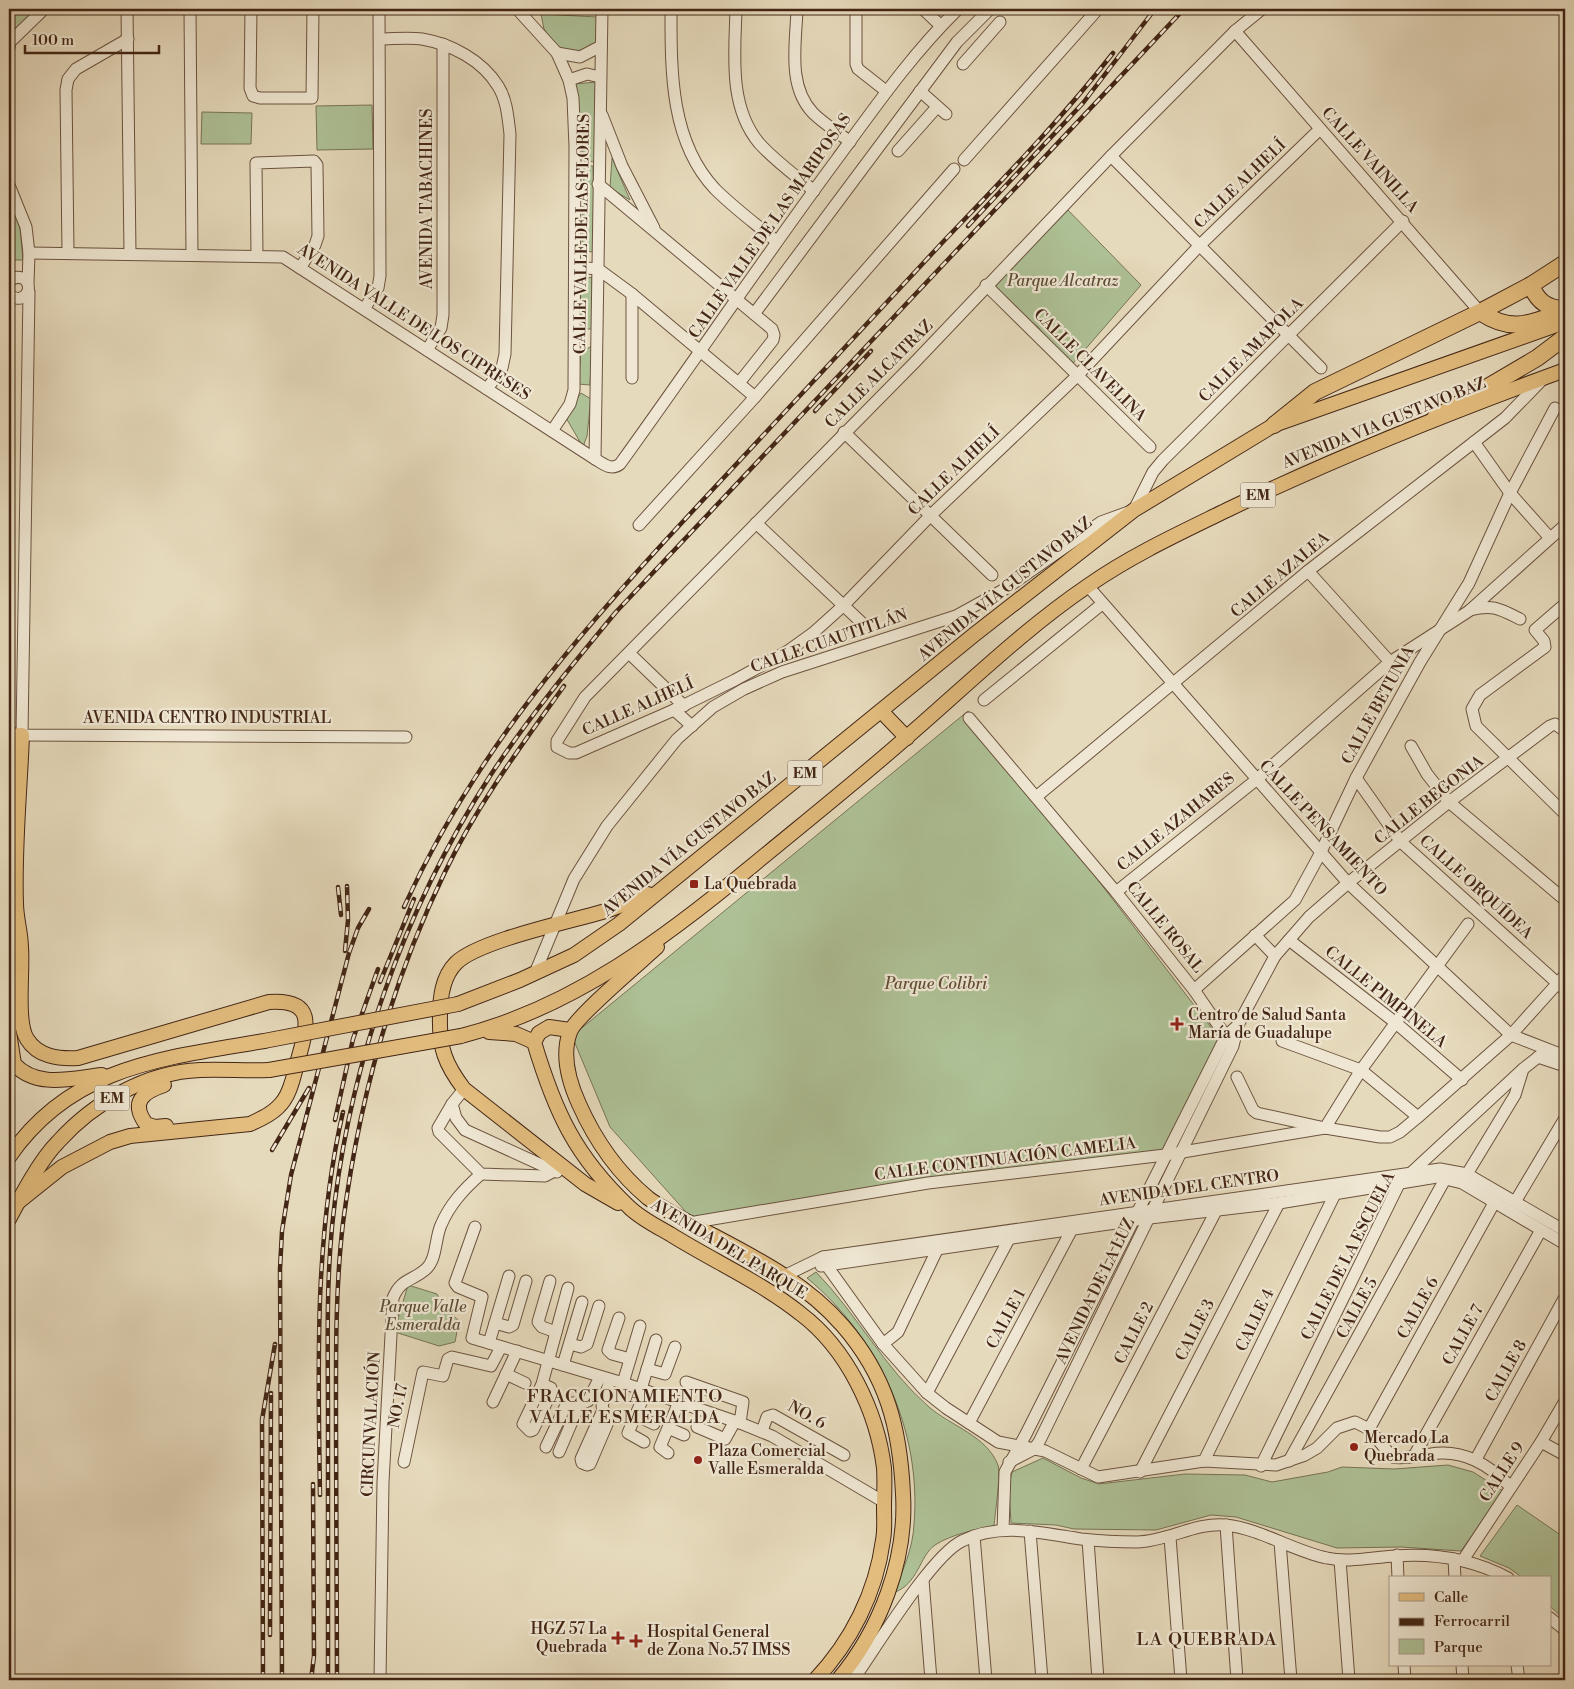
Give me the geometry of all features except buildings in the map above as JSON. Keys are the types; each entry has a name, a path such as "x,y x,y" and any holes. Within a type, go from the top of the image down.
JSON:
{"highway":[{"path":"1274,425 1315,392 1480,312 1531,285 1565,263"},
{"path":"1531,285 1534,293 1545,304 1565,310"},
{"path":"1480,312 1493,320 1511,326 1530,323 1565,310"},
{"path":"1435,418 1537,358 1565,337"}],"main road":[{"name":"AVENIDA VIA GUSTAVO BAZ","path":"1134,510 1274,425 1565,322"},
{"name":"AVENIDA VIA GUSTAVO BAZ","path":"1088,585 1142,551 1288,480 1435,418 1565,370"},
{"name":"AVENIDA VÍA GUSTAVO BAZ","path":"110,1074 175,1056 458,1004 535,973 574,954 619,924 660,889 882,712 975,634 1134,510"},
{"name":"EM","path":"9,1219 17,1203 56,1143 85,1115 123,1091 156,1078 199,1070 269,1070 461,1036 481,1031 540,1009 578,990 684,922 907,738 1000,655 1088,585"},
{"path":"882,712 907,738"},
{"path":"15,736 16,904 21,948 22,1026 27,1039 45,1055 61,1059 78,1058 269,1002 285,1001 298,1006 305,1016 307,1026 291,1086 284,1100 266,1117 250,1124 130,1136 110,1142 62,1167 17,1203"},
{"path":"9,886 16,904 11,948 9,1032 14,1064 28,1076 47,1080 110,1074"},
{"path":"632,1210 597,1192 560,1169 464,1089 451,1072 443,1054 440,1036 440,996 445,980 455,964 470,952 605,912 660,889"},
{"path":"481,1031 516,1034 534,1042 539,1033 549,1026 570,1030 594,1005 684,922"},
{"name":"AVENIDA DEL PARQUE","path":"570,1030 566,1060 573,1091 607,1154 628,1180 650,1199 689,1223 786,1274 819,1301 861,1347 886,1394 899,1443 904,1505 902,1539 896,1564 869,1634 845,1678"},
{"name":"AVENIDA DEL PARQUE","path":"534,1042 553,1102 584,1158 604,1183 632,1210 692,1248 771,1291 804,1315 834,1347 855,1379 867,1404 884,1468 884,1538 871,1588 857,1622 835,1659 815,1680"},
{"path":"206,1129 193,1125 155,1127 146,1124 139,1108 140,1099 148,1090 166,1084 239,1071"},
{"name":"EM","path":"9,1157 39,1120 60,1103 110,1074"}],"street":[{"path":"9,44 44,9"},
{"path":"127,9 130,254"},
{"path":"190,9 192,255"},
{"path":"252,9 250,88 253,96 260,98 312,98 313,9"},
{"path":"364,309 378,288 380,276 379,9"},
{"name":"CALLE VALLE DE LAS FLORES","path":"518,9 557,53 569,80 575,131 576,267 574,390 570,404 552,431"},
{"name":"CALLE VALLE DE LAS FLORES","path":"595,459 602,9"},
{"path":"671,9 674,91 677,111 690,151 702,173 714,188 776,241"},
{"path":"736,9 736,85 747,122 757,140 772,157 814,191"},
{"path":"797,9 796,82 813,112 850,142"},
{"path":"856,9 856,64 858,69 886,92"},
{"path":"923,9 941,26"},
{"name":"CALLE VALLE DE LAS MARIPOSAS","path":"615,468 620,464 701,352 776,241 886,92 941,26 958,9"},
{"path":"754,314 956,42 990,9"},
{"path":"964,160 1098,9"},
{"name":"CALLE ALCATRAZ","path":"557,747 557,741 585,697 916,361 986,285 1111,156 1235,31 1262,9"},
{"path":"979,20 992,31"},
{"path":"963,64 1000,22"},
{"name":"CALLE VAINILLA","path":"1235,31 1480,312"},
{"path":"68,253 66,90 68,79 76,70 128,38"},
{"path":"380,39 420,39 443,44 466,55 481,66 498,86 507,109 510,134 505,354 502,368 487,389"},
{"name":"AVENIDA TABACHINES","path":"427,350 441,328 443,315 443,44"},
{"path":"557,53 580,57 595,51 601,46"},
{"path":"569,80 587,74 600,77"},
{"path":"898,151 942,111 920,91"},
{"path":"600,109 622,166 657,233"},
{"name":"CALLE ALHELÍ","path":"557,747 569,753 576,752 679,708 788,651 813,633 843,606 930,515 1077,376 1199,246 1320,129"},
{"path":"1111,156 1321,368"},
{"path":"257,255 256,163 314,161 317,165 318,236 300,268"},
{"path":"639,525 755,397 954,169"},
{"path":"598,184 772,329 774,335 739,383"},
{"path":"9,185 11,196 26,227 29,253 15,736"},
{"name":"CALLE AMAPOLA","path":"1134,510 1153,472 1163,460 1402,221"},
{"name":"AVENIDA VALLE DE LOS CIPRESES","path":"29,253 257,255 283,257 595,459 610,468 615,468"},
{"path":"576,267 598,269 632,294 755,397"},
{"path":"9,279 20,277 28,287"},
{"name":"CALLE CLAVELINA","path":"986,285 1150,447"},
{"path":"9,296 18,299 24,297 28,287"},
{"path":"632,294 632,378"},
{"name":"CALLE AZALEA","path":"1036,797 1308,571 1505,418 1545,378"},
{"path":"574,390 596,391"},
{"name":"CALLE BETUNIA","path":"1194,990 1295,900 1320,854 1356,778 1440,627 1469,583 1510,493 1555,408"},
{"path":"844,432 992,575"},
{"path":"1474,442 1510,493 1550,538"},
{"name":"CALLE CUAUTITLÁN","path":"535,973 574,879 607,826 677,739 713,707 744,689 782,672 956,616 971,609 1101,522 1134,510"},
{"path":"756,523 861,622"},
{"name":"CALLE AZAHARES","path":"1116,892 1256,780 1390,662 1440,627 1469,611 1565,525"},
{"path":"1308,571 1390,662"},
{"name":"CALLE PENSAMIENTO","path":"1088,585 1102,604 1174,684 1320,854 1348,883 1511,1036 1543,1053 1565,1056"},
{"path":"984,700 1102,604"},
{"path":"1565,604 1535,630 1544,641 1545,647 1480,695 1472,709 1476,726 1565,814"},
{"name":"CALLE AZAHARES","path":"1469,611 1490,606 1520,620"},
{"path":"629,653 679,708 692,726"},
{"name":"CALLE ROSAL","path":"969,718 1116,892 1194,990 1233,1046"},
{"name":"CALLE BEGONIA","path":"1238,1025 1275,956 1310,917 1348,883 1449,802 1555,724 1565,731"},
{"name":"AVENIDA CENTRO INDUSTRIAL","path":"15,736 406,737"},
{"path":"1411,746 1427,774 1449,802 1565,900"},
{"name":"CALLE ORQUÍDEA","path":"1356,778 1401,842 1563,983"},
{"path":"1295,900 1310,917"},
{"path":"1325,1128 1361,1070 1438,968 1468,924"},
{"path":"1255,935 1275,956"},
{"name":"CALLE PIMPINELA","path":"1289,940 1396,1023 1462,1080"},
{"name":"CALLE CONTINUACIÓN CAMELIA","path":"1237,1077 1253,1110 1257,1113 1325,1128 1390,1137 1400,1132 1462,1080 1511,1036 1563,983"},
{"name":"AVENIDA DE LA LUZ","path":"1007,1467 1226,1036 1238,1025"},
{"name":"AVENIDA DE LA LUZ","path":"1034,1449 1152,1214 1180,1152 1233,1046 1238,1025"},
{"path":"1282,1042 1361,1070 1418,1117"},
{"path":"1464,1178 1515,1095 1523,1069 1543,1053 1565,1066"},
{"name":"CALLE DE LA ESCUELA","path":"1261,1466 1399,1184 1523,1069"},
{"path":"464,1089 439,1124 440,1132 480,1174 545,1176 560,1169"},
{"path":"452,1104 456,1118 465,1130 560,1169"},
{"path":"1515,1202 1565,1118"},
{"name":"CALLE CONTINUACIÓN CAMELIA","path":"689,1223 928,1183 1165,1155 1325,1128"},
{"name":"CIRCUNVALACIÓN","path":"380,1680 383,1482 392,1298 402,1282 427,1268 432,1261 440,1227 450,1208 463,1190 480,1174"},
{"name":"AVENIDA DEL CENTRO","path":"786,1274 804,1266 825,1261 1152,1214 1408,1174 1449,1174 1464,1178 1515,1202 1565,1231"},
{"name":"AVENIDA DEL CENTRO","path":"1152,1214 1216,1211 1279,1203 1449,1174"},
{"name":"CALLE 5","path":"1290,1462 1449,1174"},
{"name":"AVENIDA DEL CENTRO","path":"1464,1178 1494,1203 1565,1244"},
{"name":"CALLE 4","path":"1204,1461 1335,1194"},
{"name":"CALLE 3","path":"1140,1472 1279,1203"},
{"name":"CALLE 6","path":"1369,1429 1494,1203"},
{"name":"CALLE 2","path":"1081,1469 1216,1211"},
{"name":"AVENIDA DEL CENTRO","path":"825,1261 937,1250 1071,1231 1136,1216"},
{"path":"475,1227 455,1283 458,1287 482,1297 472,1338 643,1390 762,1431 884,1502"},
{"name":"CALLE 7","path":"1414,1456 1541,1230"},
{"name":"CALLE 1","path":"969,1423 1071,1231"},
{"path":"927,1393 1010,1239"},
{"path":"884,1344 898,1332 937,1250"},
{"path":"825,1261 884,1344 927,1393 946,1408 998,1442 1052,1453 1098,1477 1204,1461 1261,1466 1290,1462 1317,1448 1338,1428 1355,1422 1369,1429 1392,1458 1440,1452 1476,1460 1497,1473 1511,1487"},
{"path":"489,1343 509,1276"},
{"path":"550,1280 538,1322 542,1327 556,1332"},
{"path":"495,1322 509,1327 513,1325 526,1281"},
{"path":"542,1384 568,1288"},
{"name":"CALLE 8","path":"1476,1460 1565,1297"},
{"path":"563,1366 582,1302"},
{"path":"570,1344 582,1347 587,1344 599,1306"},
{"path":"619,1318 608,1350 612,1354 630,1359"},
{"path":"623,1384 640,1326"},
{"path":"644,1442 628,1433 643,1390 656,1340"},
{"name":"NO. 17","path":"404,1462 423,1372 443,1376 448,1359 452,1357 491,1366 501,1347"},
{"path":"647,1369 665,1374 675,1347"},
{"path":"494,1402 517,1351"},
{"path":"506,1374 525,1383"},
{"path":"546,1447 567,1403 588,1401 605,1378"},
{"path":"603,1410 605,1378"},
{"path":"686,1382 743,1402 738,1422 725,1438 697,1427"},
{"name":"CALLE 9","path":"1458,1560 1511,1487 1565,1401"},
{"path":"668,1453 660,1447 679,1402"},
{"path":"559,1452 580,1403"},
{"path":"635,1415 654,1424"},
{"name":"NO. 6","path":"762,1431 767,1417 773,1415 844,1455"},
{"path":"668,1428 684,1435"},
{"path":"998,1442 1007,1467 1003,1530"},
{"path":"1541,1442 1565,1455"},
{"path":"1007,1467 1034,1449"},
{"path":"845,1678 923,1580 953,1546 974,1536 1003,1530 1030,1531 1088,1540 1136,1542 1170,1537 1198,1526 1226,1526 1280,1542 1315,1555 1340,1560 1397,1555 1458,1560 1478,1564 1504,1576"},
{"path":"1226,1526 1237,1680"},
{"path":"1030,1531 1042,1680"},
{"path":"974,1536 986,1680"},
{"path":"1170,1537 1181,1680"},
{"path":"1088,1540 1098,1680"},
{"path":"1280,1542 1291,1680"},
{"path":"1397,1555 1398,1576"},
{"path":"1340,1560 1349,1680"},
{"path":"1455,1576 1458,1560"},
{"path":"923,1580 931,1680"},
{"path":"1552,1620 1565,1630"},
{"path":"1404,1666 1405,1680"},
{"path":"1462,1666 1463,1680"},
{"path":"1517,1666 1519,1680"}],"green space":[{"path":"9,9 44,9 9,37"},
{"path":"535,9 597,9 597,12"},
{"path":"541,14 597,17 597,39 591,51 580,55 558,50 544,29"},
{"path":"596,82 595,162 584,161 575,84"},
{"path":"372,105 373,149 317,150 316,106"},
{"path":"202,112 252,113 251,144 201,144"},
{"path":"612,158 630,200 610,188"},
{"path":"584,166 593,166 595,252 582,251"},
{"path":"9,190 19,217 23,260 9,260"},
{"name":"Parque Alcatraz","path":"1063,205 1141,285 1069,368 1038,327 986,285"},
{"path":"592,277 593,329 582,329 580,280"},
{"path":"592,346 590,385 578,384 581,352"},
{"path":"581,393 591,399 587,436 583,447 565,416"},
{"name":"Parque Colibri","path":"968,711 1224,1044 1159,1156 977,1171 694,1221 610,1127 572,1036"},
{"path":"816,1272 845,1305 885,1359 913,1392 938,1414 968,1432 986,1446 998,1465 994,1526 956,1535 935,1545 925,1556 908,1583 902,1589 893,1593 912,1542 915,1489 911,1454 902,1420 890,1388 874,1357 855,1328 807,1278"},
{"name":"Parque Valle Esmeralda","path":"408,1285 437,1294 443,1306 459,1321 455,1342 439,1346 398,1333 397,1322"},
{"path":"1043,1458 1081,1478 1099,1484 1185,1474 1245,1475 1272,1482 1328,1472 1342,1467 1394,1469 1448,1465 1473,1472 1503,1491 1461,1551 1401,1547 1337,1548 1236,1517 1211,1515 1156,1530 1074,1529 1056,1525 1011,1523 1009,1486 1012,1472"},
{"path":"1517,1505 1565,1538 1565,1620 1552,1608 1552,1576 1520,1576 1509,1568 1480,1556"}],"railway":[{"path":"968,226 1083,103 1155,9"},
{"path":"328,1680 328,1322 332,1227 340,1167 351,1108 366,1050 384,992 406,936 431,881 459,828 505,754 551,692 616,612 1184,9"},
{"path":"404,907 431,851 462,799 495,748 567,652 647,560 1029,151 1113,53"},
{"path":"815,411 871,351"},
{"path":"337,1680 336,1325 343,1223 358,1132 368,1087 393,999 426,914 445,872 485,800 564,686"},
{"path":"345,951 348,920 347,886"},
{"path":"338,887 341,915"},
{"path":"380,982 414,899"},
{"path":"282,1680 280,1269 282,1231 291,1175 349,953 358,928 369,909"},
{"path":"335,1120 353,1039 378,969"},
{"path":"272,1150 309,1088"},
{"path":"320,1495 319,1351 322,1255 334,1159 343,1112"},
{"path":"263,1680 262,1420 275,1344"},
{"path":"270,1635 271,1393"},
{"path":"311,1680 314,1656 313,1484"}],"place":[{"name":"La Quebrada","path":"694,884"},
{"name":"Centro de Salud Santa María de Guadalupe","path":"1177,1024"},
{"name":"Mercado La Quebrada","path":"1354,1447"},
{"name":"Plaza Comercial Valle Esmeralda","path":"698,1460"},
{"name":"HGZ 57 La Quebrada","path":"618,1638"},
{"name":"Hospital General de Zona No.57 IMSS","path":"636,1641"}],"district":[{"name":"FRACCIONAMIENTO VALLE ESMERALDA","path":"625,1406"},
{"name":"LA QUEBRADA","path":"1207,1639"}]}
